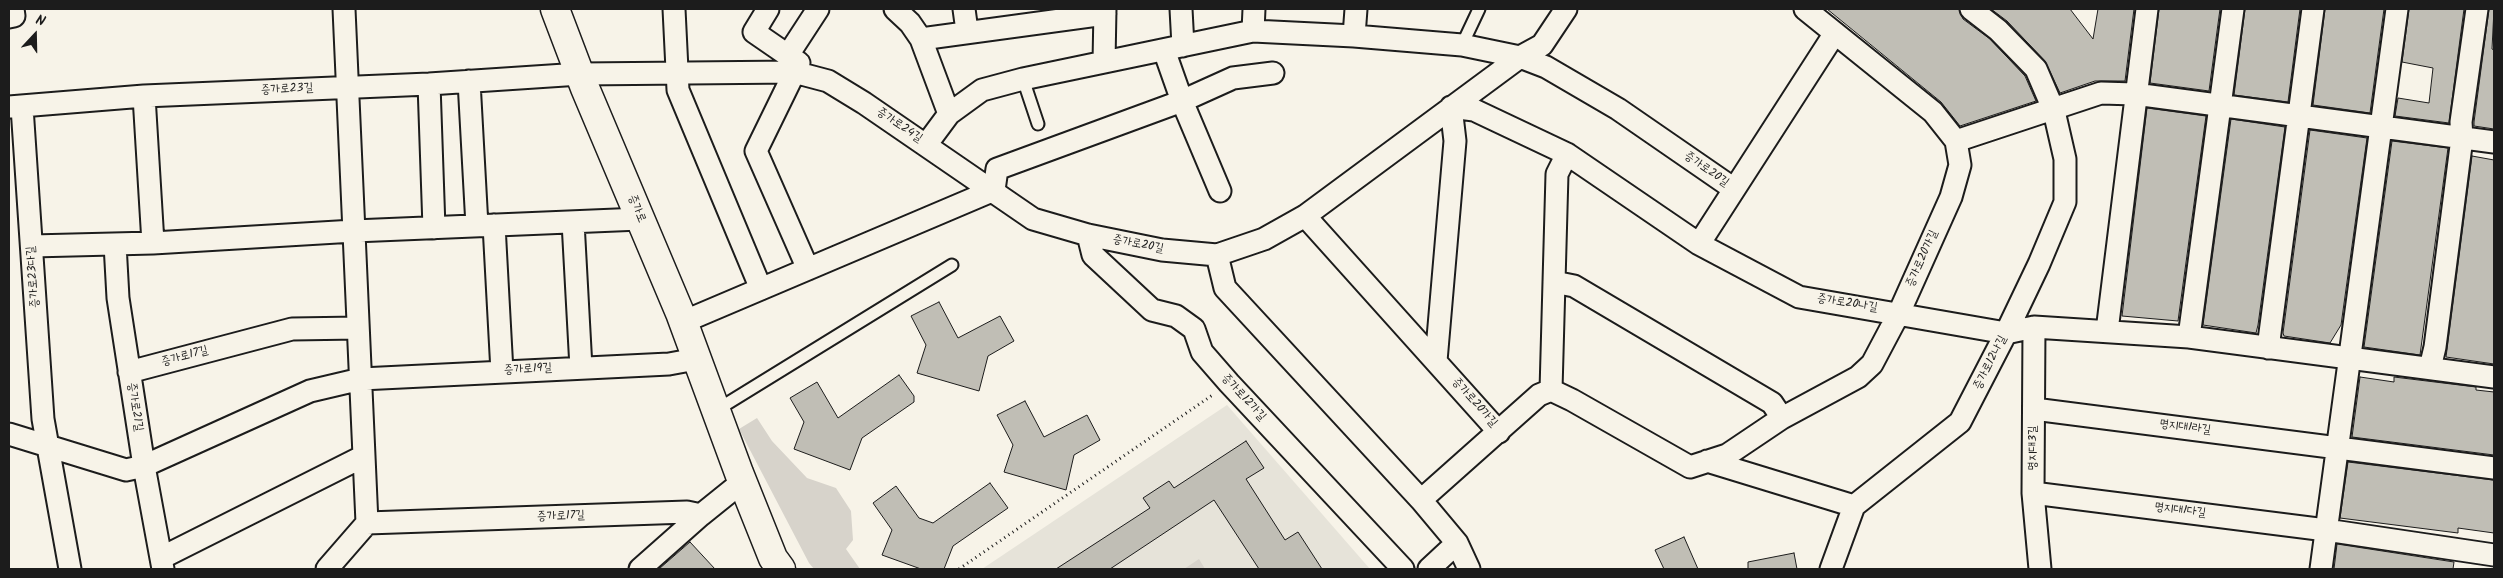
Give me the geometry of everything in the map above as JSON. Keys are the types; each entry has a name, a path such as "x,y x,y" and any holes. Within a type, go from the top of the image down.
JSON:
{"main road":[{"name":"증가로","path":"555,9 683,322 742,482 773,558 781,569"}],"street":[{"path":"9,16 14,16 13,9"},
{"path":"327,569 367,524 344,9"},
{"path":"674,9 675,72 678,90 761,289"},
{"path":"768,9 754,32 791,63"},
{"path":"808,269 756,151 791,63 818,9"},
{"path":"895,9 910,23 921,39 949,114"},
{"path":"964,9 967,32"},
{"path":"1181,9 1173,48 1182,101 1220,191"},
{"path":"1253,31 1254,9"},
{"path":"1354,36 1356,9"},
{"name":"증가로20길","path":"994,190 1032,219 1088,234 1162,250 1217,255 1264,239 1305,216 1520,57 1542,45 1566,9"},
{"name":"증가로12나길","path":"1854,506 1960,422 2039,264 2065,202 2065,159 2054,111 2036,69 1998,30 1971,9"},
{"path":"2107,330 2147,9"},
{"path":"2189,337 2233,9"},
{"path":"2268,348 2313,9"},
{"path":"2321,569 2397,9"},
{"path":"2430,368 2435,347 2462,138 2461,122 2477,9"},
{"path":"921,39 1105,11 1104,62"},
{"name":"증가로20길","path":"1520,57 1546,67 1618,109 1734,190 1819,18"},
{"name":"증가로20가길","path":"1305,216 1499,432 1539,396 1551,390 1690,467 1727,455 1782,418 1858,377 1872,364 1899,313 1951,197 1960,165 1956,141 1933,112 1819,18"},
{"path":"926,145 949,114 982,90 1023,79 1253,31 1354,36 1462,45 1520,57"},
{"name":"증가로24길","path":"580,74 675,72 791,63 828,81 994,190"},
{"path":"683,322 994,190 997,169 1182,101 1233,78 1273,73"},
{"name":"증가로23길","path":"16,107 144,96 429,84 580,74"},
{"path":"469,81 502,372"},
{"path":"429,84 434,228"},
{"path":"1956,141 2054,111 2102,93 2135,94 2494,142"},
{"path":"144,96 153,243"},
{"name":"증가로23다길","path":"16,107 32,246 44,419 70,569"},
{"path":"1436,361 1455,141 1451,107"},
{"name":"증가로20나길","path":"1451,107 1474,110 1567,154 1699,244 1799,297 2006,333"},
{"path":"1551,390 1557,174 1567,154"},
{"path":"1699,244 1734,190"},
{"path":"32,246 153,243 354,231 640,219"},
{"path":"573,222 581,368"},
{"name":"증가로12가길","path":"1088,234 1093,255 1152,310 1176,316 1194,329 1202,352 1228,383 1403,569"},
{"name":"증가로21길","path":"115,244 118,298 144,466 162,564"},
{"path":"1217,255 1225,288 1421,500 1457,543 1469,569"},
{"path":"1554,282 1574,286 1772,403 1782,418"},
{"path":"2006,333 2034,327 2107,330 2189,337 2494,377"},
{"name":"명지대3길","path":"2034,327 2033,493 2040,569"},
{"name":"증가로17길","path":"129,372 292,329 358,328"},
{"name":"증가로19길","path":"360,379 668,364 696,359"},
{"path":"9,434 126,470 144,466 310,391 360,379"},
{"name":"명지대1라길","path":"2034,409 2494,468"},
{"path":"1421,500 1499,432"},
{"path":"162,564 364,456"},
{"name":"증가로20가길","path":"1707,461 1854,506"},
{"path":"640,569 742,482"},
{"name":"명지대1다길","path":"2033,493 2326,530 2494,554"},
{"path":"1831,569 1854,506"},
{"name":"증가로17길","path":"367,524 688,512 701,515"},
{"path":"1430,569 1457,543"}],"lane":[{"path":"1462,45 1479,9"},
{"path":"1023,79 1038,124"},
{"path":"715,411 952,265"}],"path":[{"path":"959,569 1228,383"}],"shaded area":[{"path":"1227,405 1370,569 982,569"},
{"path":"757,418 772,441 807,478 836,488 851,511 853,540 846,549 860,569 814,569 809,563 739,429"},
{"path":"1199,559 1205,569 1184,569"}],"building":[{"path":"1827,9 1959,9 1963,19 1990,39 2025,76 2036,101 1960,126 1941,102"},
{"path":"1991,9 2070,9 2093,39 2098,9 2134,9 2125,81 2095,81 2060,93 2045,61 2007,21"},
{"path":"2159,9 2220,9 2209,91 2150,83"},
{"path":"2245,9 2300,9 2288,102 2234,95"},
{"path":"2325,9 2384,9 2370,113 2313,105"},
{"path":"2409,9 2464,9 2449,123 2395,116 2398,98 2429,103 2433,68 2402,62"},
{"path":"2489,9 2494,9 2492,49 2494,50 2494,129 2474,126"},
{"path":"2147,108 2206,116 2178,321 2122,316"},
{"path":"2231,119 2285,127 2256,333 2203,325"},
{"path":"2310,130 2367,138 2341,325 2330,343 2284,336 2283,333"},
{"path":"2392,141 2448,148 2420,355 2364,347"},
{"path":"2472,156 2494,160 2494,364 2446,357"},
{"path":"939,302 958,338 1000,316 1014,341 988,356 979,391 917,373 926,345 911,316"},
{"path":"899,375 914,396 914,402 862,438 850,470 794,449 804,422 790,398 817,382 838,418"},
{"path":"2360,377 2394,382 2394,377 2476,387 2476,390 2494,392 2494,455 2352,437"},
{"path":"1025,401 1044,437 1087,415 1100,440 1074,455 1066,490 1004,472 1013,445 997,415"},
{"path":"1246,441 1264,468 1246,479 1285,540 1298,532 1322,569 1259,569 1214,500 1110,569 1056,569 1150,508 1143,498 1169,481 1174,488"},
{"path":"2348,462 2494,480 2494,533 2458,528 2458,533 2340,518"},
{"path":"990,483 1008,508 953,546 944,569 921,569 882,555 892,530 873,503 896,486 919,518 933,523"},
{"path":"1684,537 1698,569 1664,569 1655,550"},
{"path":"690,542 715,569 659,569"},
{"path":"2337,544 2454,562 2453,569 2334,569"},
{"path":"1794,553 1797,569 1748,569 1748,562"}]}
